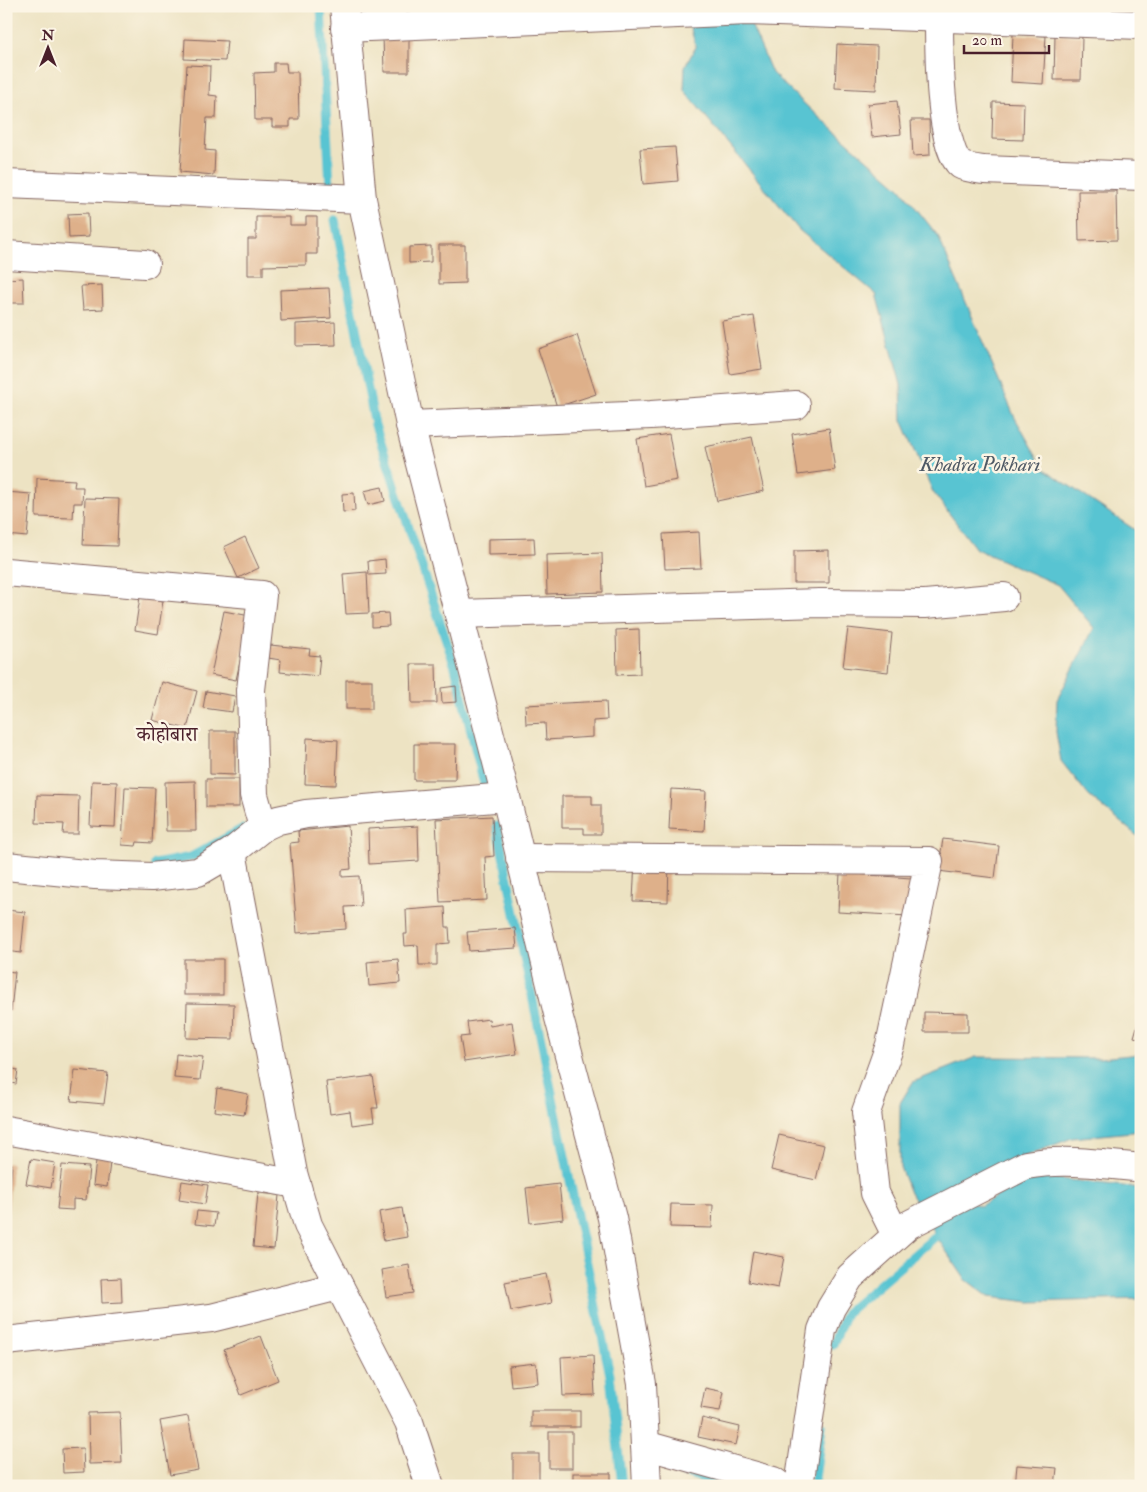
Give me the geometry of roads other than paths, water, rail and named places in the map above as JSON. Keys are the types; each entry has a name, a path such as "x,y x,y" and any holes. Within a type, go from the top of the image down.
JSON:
{"street":[{"path":"647,1486 642,1384 612,1218 559,1018 506,797 410,425 362,199 345,17 678,14 748,11 1141,25"},
{"path":"939,18 938,74 952,153 962,166 984,170 1141,176"},
{"path":"6,184 362,199"},
{"path":"6,256 145,264"},
{"path":"410,425 651,415 796,405"},
{"path":"6,572 262,596 251,690 254,795 264,827"},
{"path":"459,614 820,603 925,604 1004,597"},
{"path":"6,866 151,877 198,872 232,852 264,827 278,820 306,814 506,797"},
{"path":"232,852 296,1184 308,1225 409,1422 430,1486"},
{"path":"520,858 929,861 890,1045 866,1112 875,1193 902,1230"},
{"path":"6,1130 296,1184"},
{"path":"799,1486 822,1330 831,1308 850,1277 902,1230 1026,1165 1046,1161 1072,1160 1141,1168"},
{"path":"6,1342 211,1318 339,1286"},
{"path":"645,1445 773,1481 780,1486"}],"water":[{"name":"Khadra Pokhari","path":"686,12 747,15 772,73 812,111 900,188 938,236 1014,416 1043,468 1141,534 1141,839 1089,796 1061,761 1056,732 1057,700 1094,628 1058,585 976,549 933,492 902,420 901,385 876,294 799,230 684,90 685,66 696,47"},
{"path":"1141,1054 1141,1131 1072,1138 967,1179 965,1200 980,1206 1025,1180 1052,1178 1141,1188 1141,1299 1030,1302 989,1297 965,1279 910,1193 900,1167 900,1103 913,1082 976,1057 1100,1058"}],"waterway":[{"path":"321,6 330,187"},
{"path":"335,220 375,425 455,667 485,788"},
{"path":"497,826 610,1375 622,1486"},
{"path":"155,864 191,857 242,829"},
{"path":"833,1344 846,1313 936,1236"},
{"path":"814,1486 822,1426"},
{"path":"670,1469 731,1486"}],"district":[{"name":"कोहोबारा","path":"167,734"}]}
